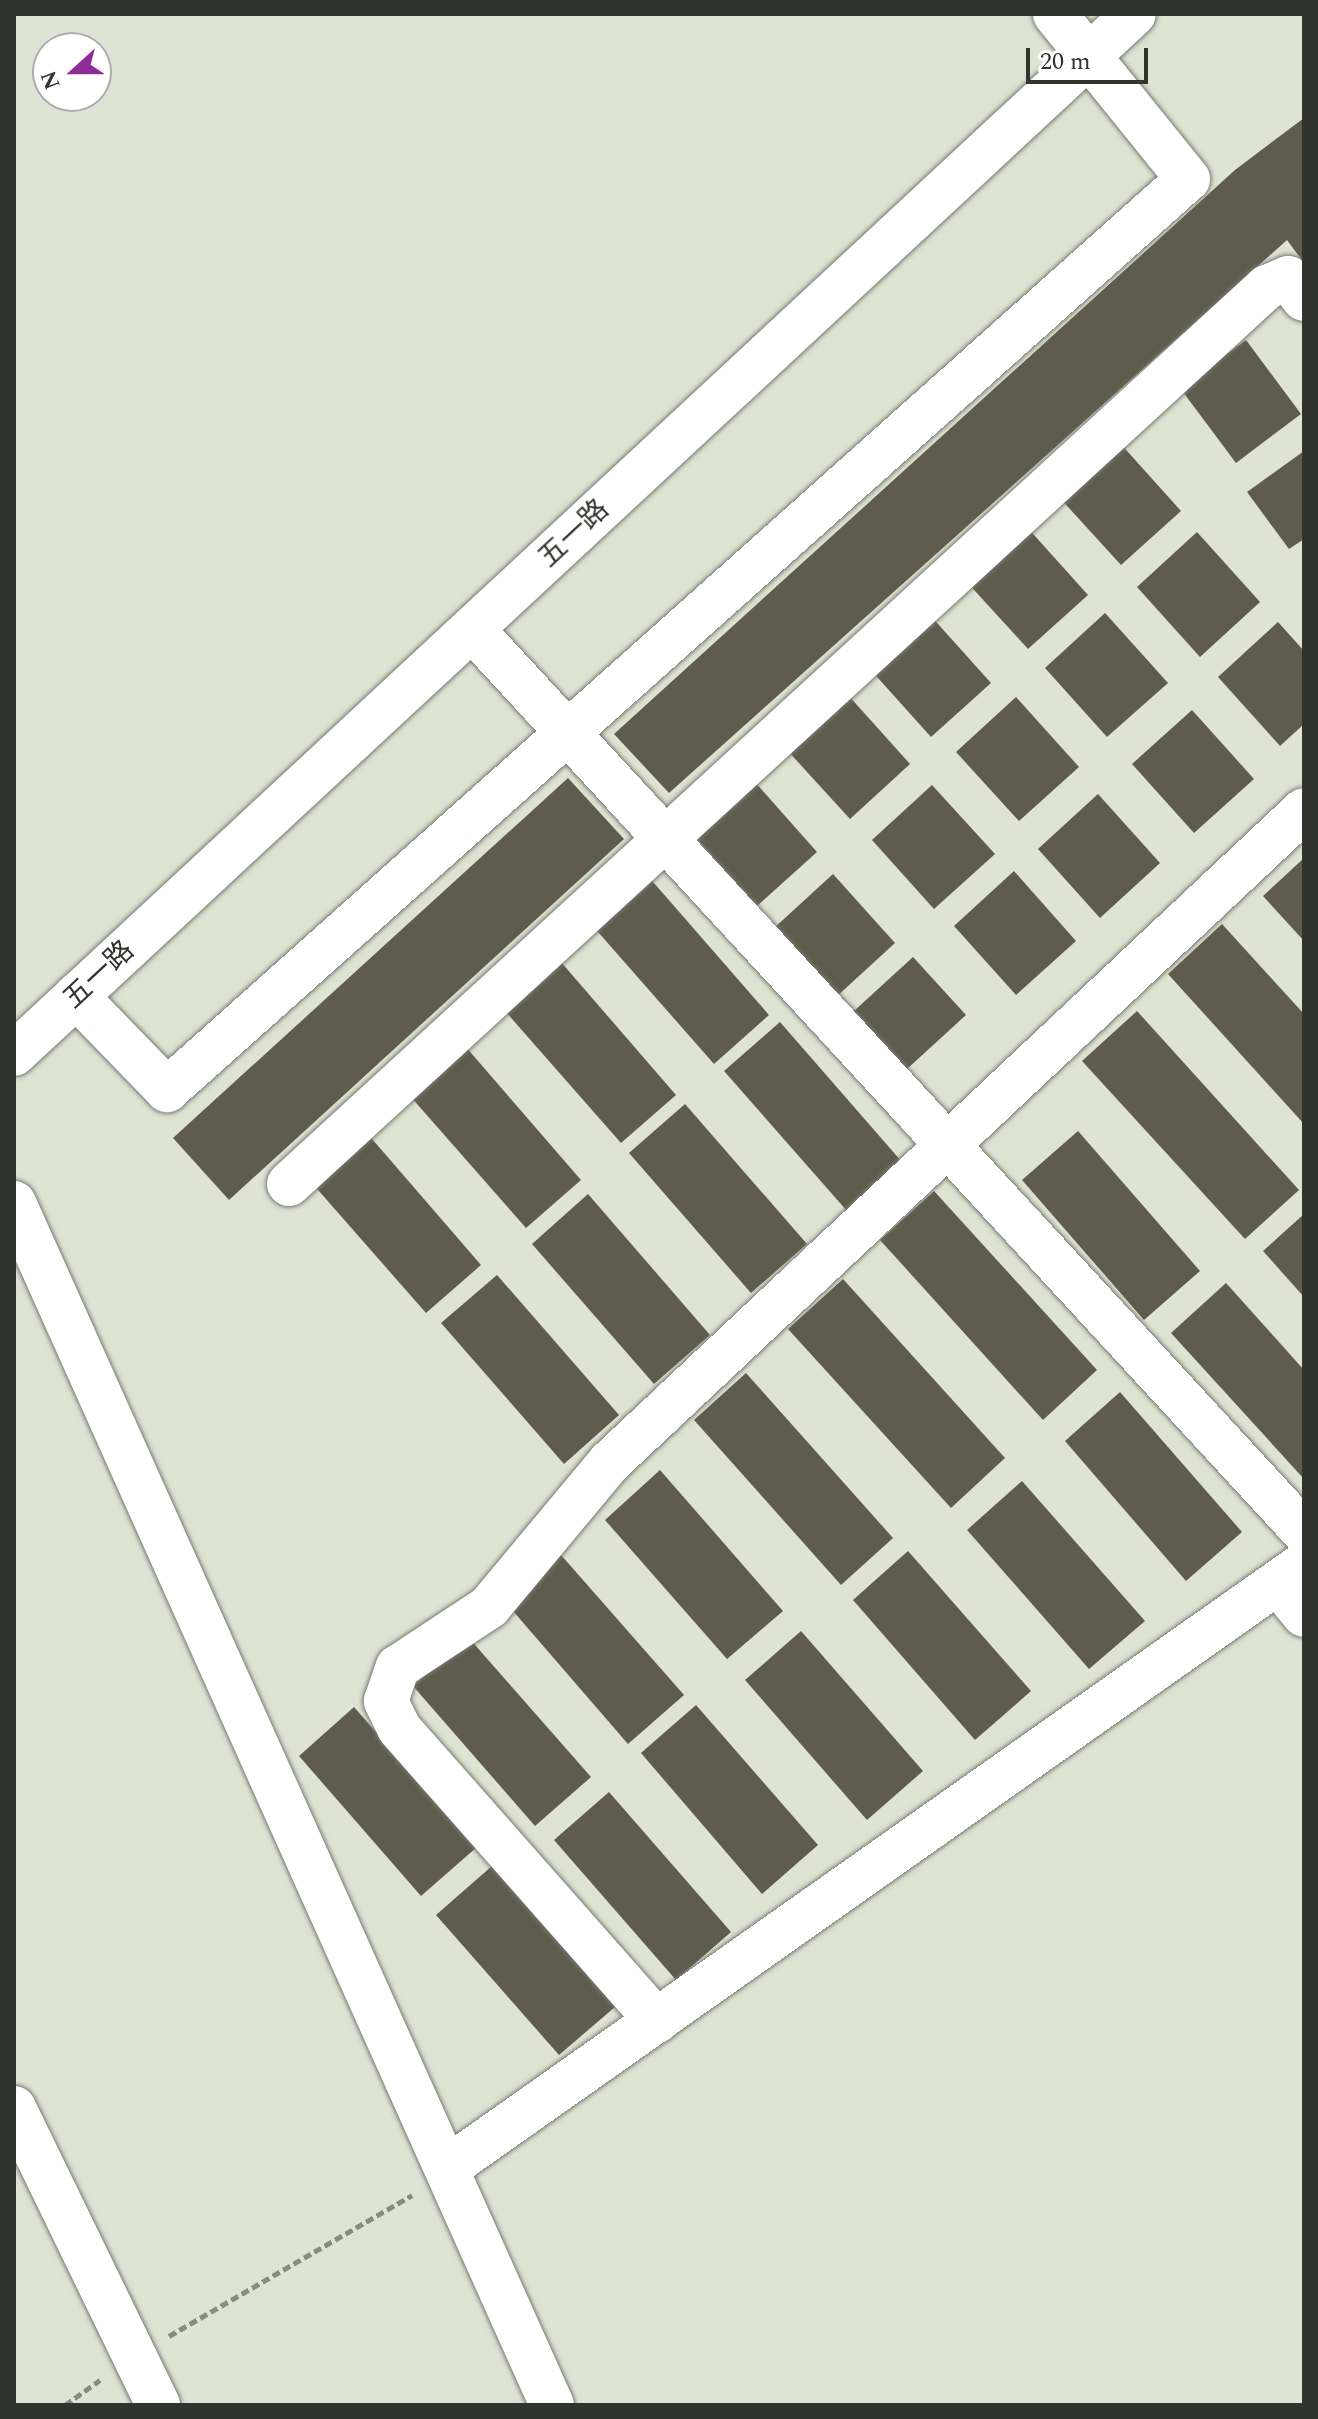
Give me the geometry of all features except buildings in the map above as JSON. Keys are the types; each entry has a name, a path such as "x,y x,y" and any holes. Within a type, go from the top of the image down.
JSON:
{"street":[{"path":"76,996 167,1090 1188,179 1055,14"},
{"name":"五一路","path":"14,1054 1134,14"},
{"path":"289,1184 1267,287 1288,278 1304,299"},
{"path":"472,629 1304,1532"},
{"path":"657,2021 399,1728 386,1701 398,1667 489,1607 610,1462 1304,810"},
{"path":"14,1203 552,2405"},
{"path":"447,2168 657,2021 1295,1587"},
{"path":"14,2108 158,2405"}],"path":[{"path":"65,2405 134,2356 379,2220 447,2168"}]}
